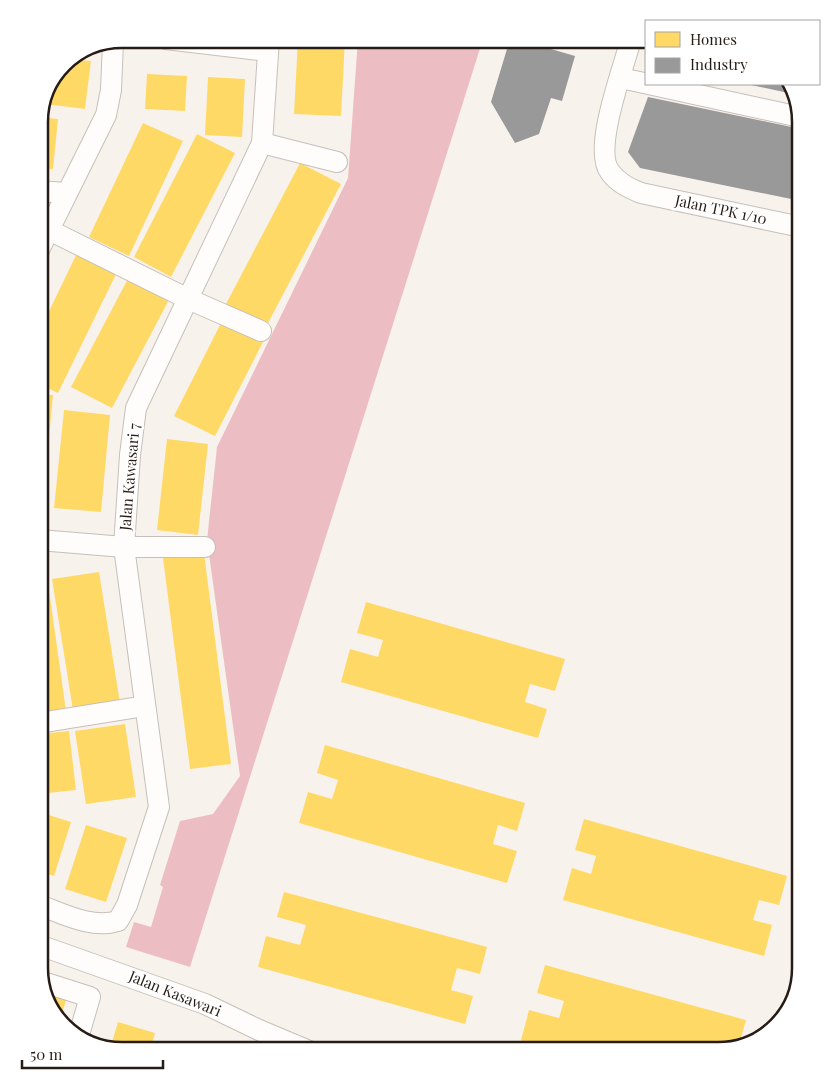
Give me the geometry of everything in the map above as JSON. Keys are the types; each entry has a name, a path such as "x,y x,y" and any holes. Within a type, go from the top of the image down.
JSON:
{"street":[{"name":"Jalan Kawasari 7","path":"47,908 90,923 105,925 118,920 127,905 159,807 124,547 130,455 136,408 186,298 262,143 269,47"},
{"path":"113,48 111,90 106,115 48,230 186,298 261,331"},
{"name":"Jalan TPK 1/10","path":"629,48 606,128 604,152 608,171 622,184 641,194 792,225"},
{"path":"621,78 645,83"},
{"path":"653,85 792,115"},
{"path":"262,143 337,162"},
{"path":"48,191 66,193"},
{"path":"48,541 124,547 206,547"},
{"path":"47,723 145,706"},
{"name":"Jalan Kasawari","path":"47,948 204,1004 288,1042"},
{"path":"49,984 90,997 80,1030"}],"shaded area":[{"path":"357,47 480,48 190,967 126,947 134,922 151,927 163,887 160,885 180,821 213,814 240,776 207,540 217,447 348,178"}],"building: Homes":[{"path":"298,47 345,47 341,116 294,114"},
{"path":"81,60 91,61 85,109 50,105 55,89 63,77"},
{"path":"147,74 187,76 185,111 145,109"},
{"path":"208,77 245,79 242,137 205,135"},
{"path":"48,118 58,119 53,169 48,169"},
{"path":"143,123 183,141 129,256 89,237"},
{"path":"197,134 235,153 171,277 134,257"},
{"path":"300,163 341,184 267,325 226,304"},
{"path":"78,251 118,270 58,393 48,388 48,314"},
{"path":"131,273 172,294 112,408 71,387"},
{"path":"223,319 264,340 215,436 174,416"},
{"path":"48,395 53,395 48,452"},
{"path":"64,410 110,415 101,512 54,508"},
{"path":"167,439 208,444 198,535 157,530"},
{"path":"204,553 231,764 190,769 163,558"},
{"path":"99,572 120,703 73,710 52,579"},
{"path":"47,579 66,711 47,714"},
{"path":"366,602 565,659 555,691 530,684 525,702 547,709 538,738 341,682 350,649 378,657 383,640 357,633"},
{"path":"125,724 136,797 86,804 75,731"},
{"path":"69,731 76,790 47,793 47,733"},
{"path":"325,745 525,803 517,831 498,825 493,844 517,851 507,883 299,823 308,792 332,799 338,780 317,773"},
{"path":"47,815 71,822 54,876 47,874"},
{"path":"584,819 787,876 779,905 759,900 753,920 772,925 764,956 563,900 572,868 591,874 596,856 575,850"},
{"path":"86,825 127,838 106,902 65,889"},
{"path":"284,892 487,947 480,974 457,968 451,990 473,996 465,1024 258,967 266,936 300,945 306,925 277,917"},
{"path":"545,965 746,1020 741,1039 728,1042 521,1042 529,1010 559,1018 564,1001 537,993"},
{"path":"53,996 66,1000 62,1012"},
{"path":"118,1022 155,1033 152,1042 112,1042"}],"building: Industry":[{"path":"507,48 546,48 575,56 562,101 551,98 539,134 515,143 491,102"},
{"path":"751,85 782,85 786,93"},
{"path":"648,97 792,127 792,199 640,168 628,152"}]}
